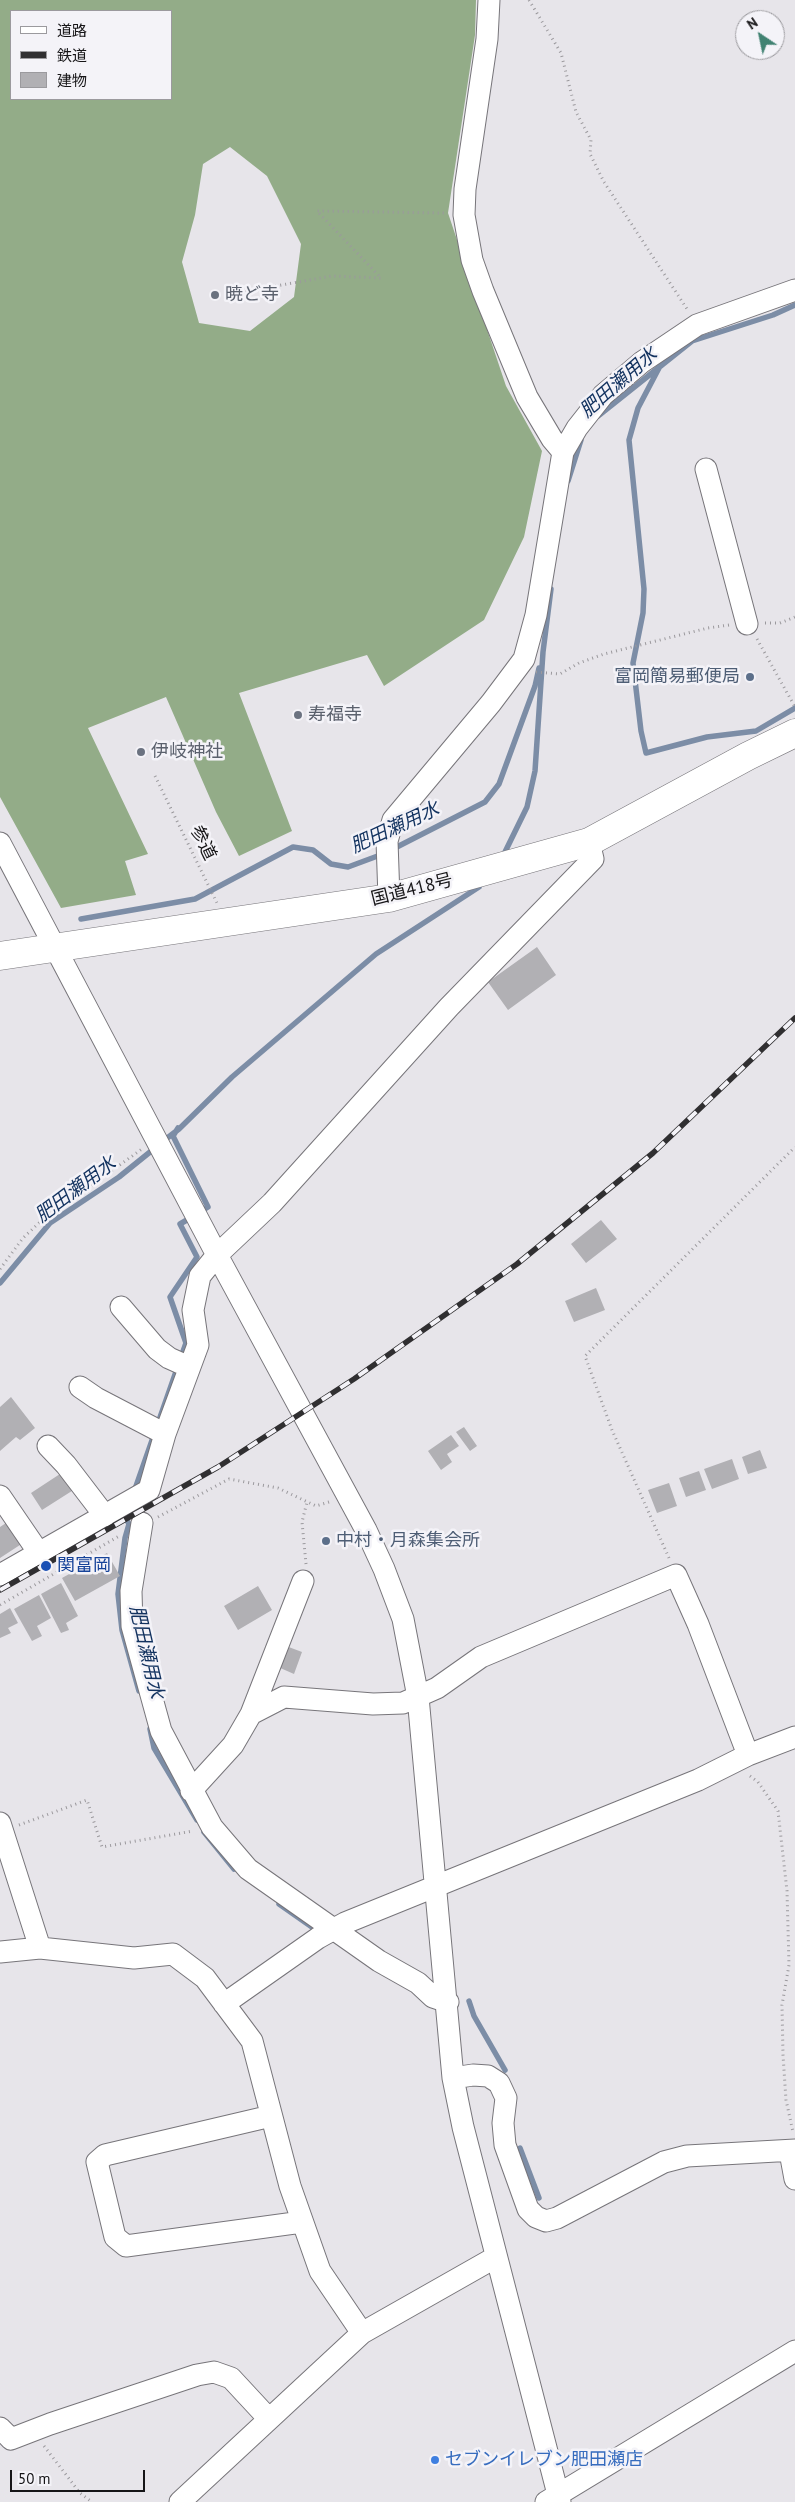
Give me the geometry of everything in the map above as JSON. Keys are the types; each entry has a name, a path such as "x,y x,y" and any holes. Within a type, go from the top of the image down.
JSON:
{"highway":[{"name":"国道418号","path":"0,956 54,946 389,898 589,842 795,733"}],"street":[{"path":"489,0 487,39 465,189 464,215 472,260 527,397 552,439 563,452"},
{"path":"389,898 387,841 394,820 524,659 536,615 563,452 577,428 603,395 642,362 697,325 795,290"},
{"path":"706,469 747,624"},
{"path":"0,1575 149,1490 165,1434 198,1345 193,1310 200,1276 217,1255 272,1203 449,1007 593,859 589,842"},
{"path":"0,843 217,1255 346,1494 384,1568 403,1619 418,1698 435,1886 448,2002 453,2078 463,2127 555,2500 795,2351"},
{"path":"121,1307 157,1349 169,1358 189,1367"},
{"path":"80,1386 96,1398 165,1434"},
{"path":"48,1446 66,1465 105,1516"},
{"path":"0,1496 39,1553"},
{"path":"142,1523 132,1591 132,1626 161,1731 191,1791 212,1827 248,1869 379,1961 418,1982 433,1997 448,2002"},
{"path":"251,1714 284,1698 373,1704 403,1703 418,1698 436,1688 481,1657 676,1575 698,1624 748,1756"},
{"path":"191,1791 233,1745 251,1714 304,1581"},
{"path":"224,2004 334,1928 698,1780 748,1756 795,1738"},
{"path":"1,1827 40,1948"},
{"path":"0,1952 40,1948 134,1958 173,1954 205,1978 252,2041 290,2186 320,2271 362,2333"},
{"path":"453,2078 473,2075 488,2076 499,2084 506,2098 503,2123 505,2145 528,2209 536,2217 546,2221 557,2218 664,2162 679,2158 794,2148 795,2179"},
{"path":"271,2116 105,2155 97,2162 115,2237 126,2246 302,2222"},
{"path":"180,2502 362,2333 496,2256"},
{"path":"0,2428 11,2440 34,2430 188,2378 214,2372 231,2378 269,2419"}],"path":[{"path":"529,0 561,53 576,112 591,140 590,154 604,182 697,325"},
{"path":"231,294 332,276 381,278 317,211 448,213"},
{"path":"516,671 560,674 579,663 604,654 708,628 780,623 795,617"},
{"path":"747,624 768,655 795,707"},
{"name":"参道","path":"155,776 227,921"},
{"path":"0,1269 23,1238 40,1222 131,1158 155,1137"},
{"path":"676,1575 612,1430 585,1356 795,1147"},
{"path":"0,1604 142,1523 157,1518 229,1479 278,1488 316,1506 326,1504 346,1494"},
{"path":"304,1581 306,1561 302,1522 307,1502"},
{"path":"758,1782 778,1811 788,1891 789,1965 782,2005 786,2100 794,2148"},
{"path":"1,1827 86,1800 102,1847 212,1827"},
{"path":"34,2430 80,2493 92,2502"}],"green space":[{"path":"0,0 476,0 475,35 448,213 506,386 542,451 524,537 484,620 384,686 367,655 239,693 292,831 239,856 216,812 166,697 88,728 148,854 125,861 136,895 61,908 0,797","holes":["230,147 267,176 301,244 294,297 250,331 199,323 182,262 195,215 203,164"]}],"building":[{"path":"537,947 556,975 508,1010 488,982"},
{"path":"601,1220 617,1239 586,1263 571,1244"},
{"path":"596,1288 605,1310 574,1322 565,1301"},
{"path":"11,1397 35,1428 20,1440 16,1437 0,1451 0,1407"},
{"path":"464,1427 477,1446 470,1451 456,1432"},
{"path":"451,1435 459,1446 447,1454 452,1462 441,1470 428,1451"},
{"path":"760,1450 767,1468 748,1474 742,1457"},
{"path":"732,1459 739,1479 712,1489 704,1469"},
{"path":"699,1471 706,1490 686,1497 679,1478"},
{"path":"63,1472 75,1489 42,1510 31,1493"},
{"path":"669,1483 677,1506 657,1513 648,1490"},
{"path":"9,1521 23,1543 0,1558 0,1527"},
{"path":"107,1553 120,1576 75,1601 62,1578"},
{"path":"61,1583 78,1616 66,1623 69,1630 61,1633 41,1594"},
{"path":"258,1586 272,1610 238,1630 224,1606"},
{"path":"39,1595 51,1618 37,1626 42,1636 32,1641 14,1609"},
{"path":"10,1608 18,1623 8,1628 11,1633 0,1638 0,1614"},
{"path":"286,1646 302,1652 294,1674 278,1667"}],"waterway":[{"name":"肥田瀬用水","path":"598,416 692,341 773,315 795,305"},
{"path":"659,368 638,408 629,440 644,589 643,613 633,663 641,731 646,753 707,737 756,731 795,708"},
{"name":"肥田瀬用水","path":"568,481 581,440"},
{"name":"肥田瀬用水","path":"505,852 527,807 535,771 543,652 551,589"},
{"name":"肥田瀬用水","path":"391,850 485,802 499,784 535,686 539,668"},
{"name":"肥田瀬用水","path":"81,919 195,899 293,847 313,850 331,864 348,867 383,854"},
{"name":"肥田瀬用水","path":"162,1142 179,1129 232,1077 376,954 479,887"},
{"name":"肥田瀬用水","path":"178,1128 173,1136 208,1207 200,1212"},
{"name":"肥田瀬用水","path":"0,1283 50,1223 119,1177 155,1148"},
{"name":"肥田瀬用水","path":"134,1492 186,1343 170,1297 197,1257 180,1224 192,1217"},
{"name":"肥田瀬用水","path":"128,1510 125,1517 129,1524 125,1538 118,1594 122,1630 139,1691"},
{"name":"肥田瀬用水","path":"150,1729 154,1748 197,1820"},
{"name":"肥田瀬用水","path":"204,1832 234,1869"},
{"name":"肥田瀬用水","path":"279,1904 319,1932"},
{"name":"肥田瀬用水","path":"469,2001 474,2016 505,2070"},
{"name":"肥田瀬用水","path":"520,2148 539,2198"}],"railway":[{"path":"0,1590 218,1467 354,1379 517,1264 653,1153 795,1018"}],"place":[{"name":"暁ど寺","path":"215,295"},
{"name":"富岡簡易郵便局","path":"750,677"},
{"name":"寿福寺","path":"298,715"},
{"name":"伊岐神社","path":"141,752"},
{"name":"中村・月森集会所","path":"326,1541"},
{"name":"関富岡","path":"46,1566"},
{"name":"セブンイレブン肥田瀬店","path":"435,2460"}]}
